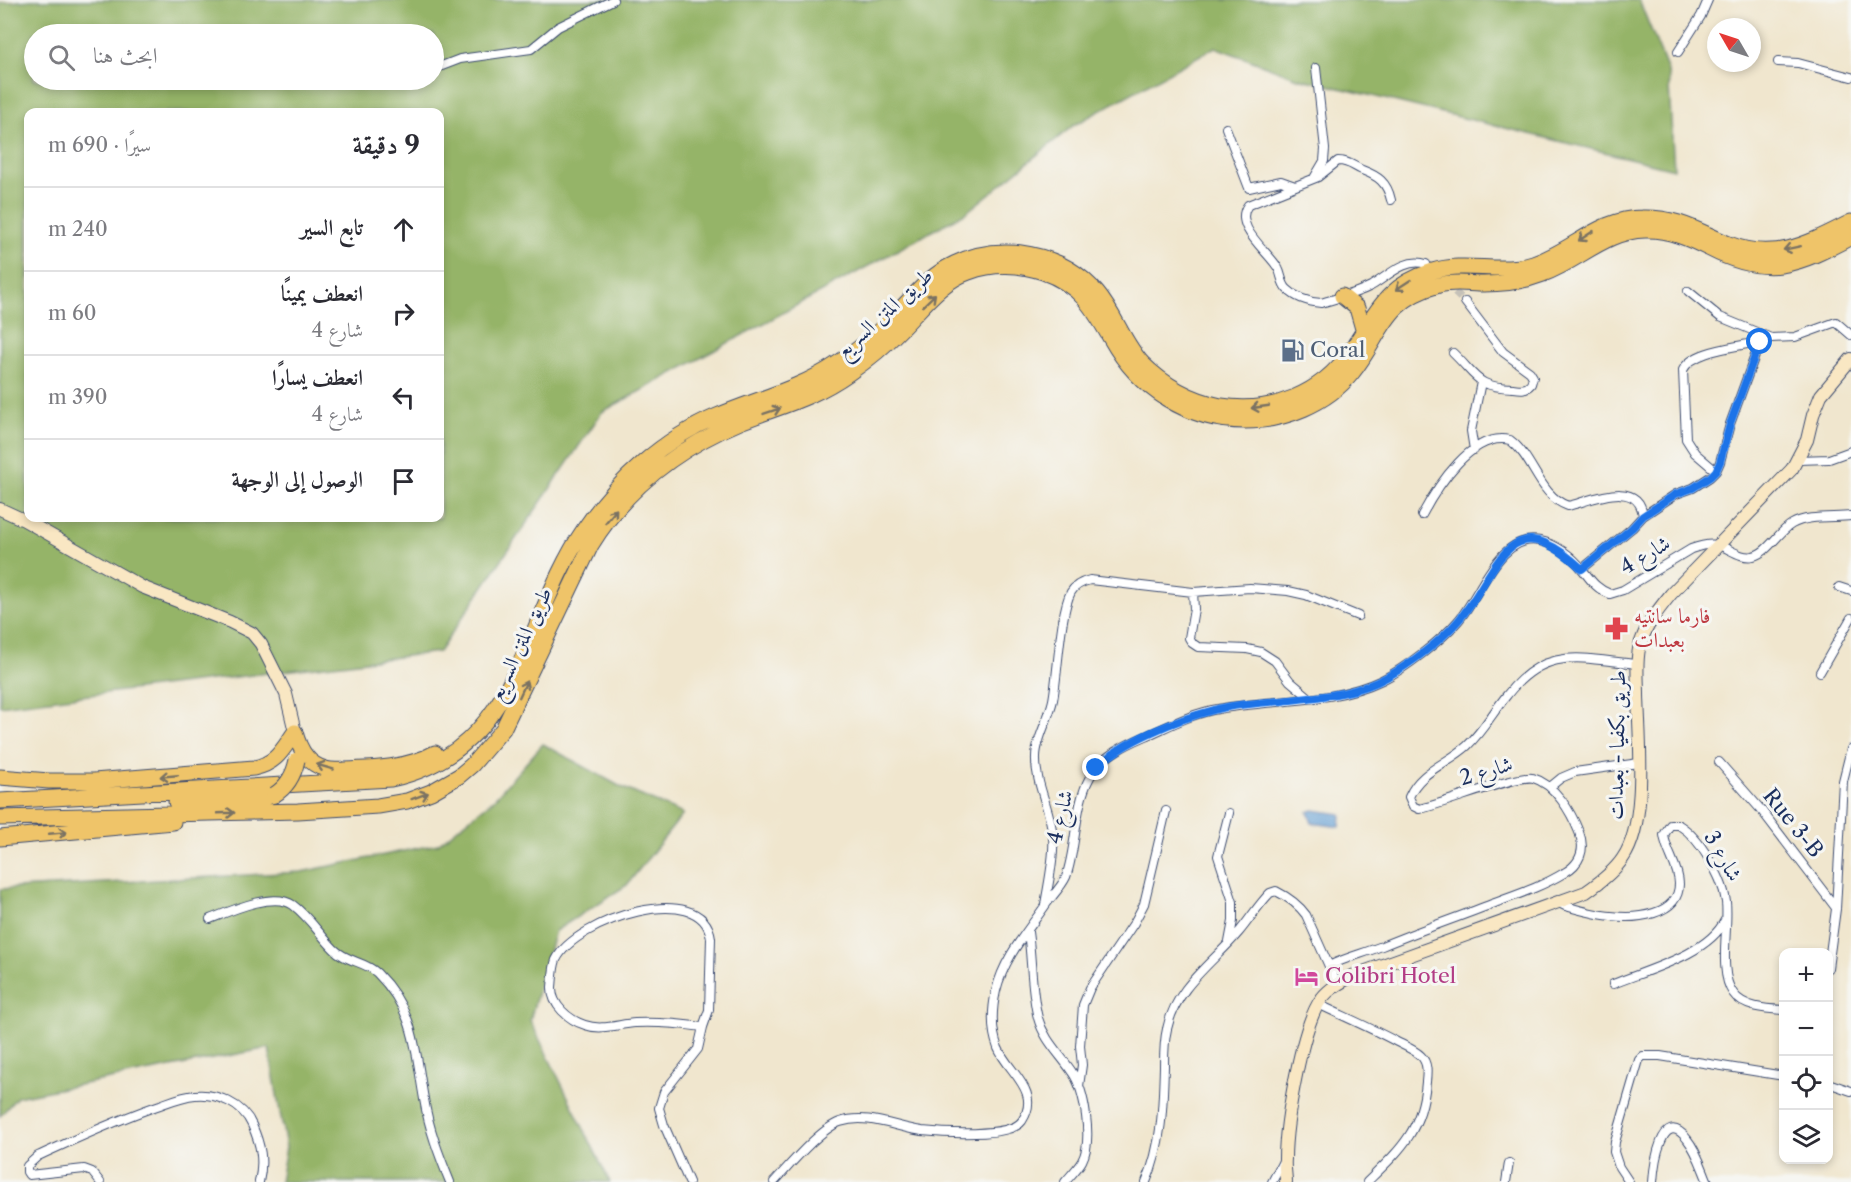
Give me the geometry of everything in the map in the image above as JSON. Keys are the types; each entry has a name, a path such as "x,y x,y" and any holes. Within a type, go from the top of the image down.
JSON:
{"highway":[{"name":"طريق المتن السريع","path":"0,801 391,779 411,775 434,765 464,745 494,712 515,674 576,543 597,511 631,473 657,451 700,424 788,390 835,366 880,330 928,280 954,264 976,256 1011,252 1045,258 1061,265 1078,275 1096,291 1113,315 1129,346 1148,369 1183,394 1203,402 1228,407 1263,407 1304,394 1322,382 1340,366 1363,329 1395,289 1413,279 1440,269 1490,269 1532,264 1556,254 1600,227 1635,218 1672,219 1693,226 1734,246 1766,252 1804,246 1849,226"},
{"name":"طريق المتن السريع","path":"0,818 378,807 421,796 459,776 472,765 503,729 591,545 604,524 632,492 686,449 741,422 800,401 845,376 873,356 938,291 968,272 987,267 1018,266 1059,279 1089,302 1129,368 1163,398 1179,407 1216,419 1265,421 1305,408 1341,385 1353,373 1385,320 1402,301 1444,284 1499,284 1540,276 1564,265 1606,238 1644,230 1672,233 1724,257 1744,263 1767,267 1789,265 1802,261 1849,226"},
{"path":"1342,296 1357,308 1363,329"},
{"path":"298,754 326,769 367,770 419,760 480,730"},
{"path":"70,815 85,807 101,805 260,799 274,795 291,778 298,754 295,732"},
{"path":"0,777 49,781 94,781 264,766 275,759 295,732"},
{"path":"27,801 35,795 81,789 94,781"},
{"path":"0,838 153,825 197,814"}],"main road":[{"name":"طريق بكفيا - بعبدات","path":"1286,1182 1285,1159 1301,1053 1318,1004 1326,993 1352,976 1586,892 1598,884 1624,857 1631,844 1638,819 1637,664 1641,641 1650,622 1671,594 1777,486 1798,460 1807,440 1821,395 1851,359"},
{"path":"0,509 24,520"},
{"path":"28,522 142,587 252,633 261,644 286,694 295,732"}],"street":[{"path":"444,65 460,59 531,49 558,27 613,0"},
{"path":"1678,52 1701,16 1707,0"},
{"path":"1778,62 1798,63 1851,76"},
{"path":"1314,179 1324,161 1316,68"},
{"path":"1226,128 1249,188 1281,181 1295,186"},
{"path":"1391,200 1387,187 1381,179 1350,162 1338,161 1314,179 1248,205 1244,214 1245,222 1261,249 1278,268 1281,279 1288,290 1299,298 1315,303 1322,303 1372,285 1406,264 1420,262 1426,264"},
{"path":"1688,291 1720,317 1772,338"},
{"path":"1453,353 1481,382 1492,387 1523,389 1531,384 1533,377 1524,366 1503,352 1465,302"},
{"path":"1716,471 1695,453 1686,439 1683,370 1689,361 1727,347 1772,338 1795,337 1836,322 1851,335"},
{"path":"1582,569 1632,528 1643,516 1676,494 1693,488 1716,471 1730,424 1760,342"},
{"path":"1474,450 1471,431 1481,382"},
{"path":"1422,516 1447,474 1474,450 1496,439 1510,440 1530,463 1556,501 1568,507 1611,495 1624,494 1637,500 1642,508 1643,516"},
{"path":"1798,460 1829,459 1851,451"},
{"path":"1717,545 1741,555 1752,556 1760,552 1787,527 1800,520 1851,516"},
{"name":"شارع 4","path":"774,1182 830,1127 852,1119 874,1120 920,1130 950,1132 1002,1130 1022,1121 1027,1107 1026,1087 998,1048 993,1026 998,983 1010,954 1065,878 1088,782 1096,768 1108,757 1128,744 1177,722 1215,709 1340,693 1387,677 1436,643 1459,621 1497,562 1519,542 1533,540 1552,545 1582,569 1593,584 1610,594 1623,590 1690,549 1702,545 1717,545"},
{"path":"1045,906 1053,838 1036,756 1058,676 1065,610 1071,592 1082,582 1090,580 1194,592 1250,588 1288,591 1306,595 1358,616"},
{"path":"1839,587 1851,591"},
{"path":"1194,592 1194,614 1189,636 1192,643 1198,647 1247,649 1261,652 1275,661 1290,681 1310,698"},
{"path":"1820,672 1851,618"},
{"name":"شارع 2","path":"1550,788 1533,778 1521,777 1419,809 1413,806 1409,797 1419,780 1469,744 1515,684 1535,667 1564,659 1637,664"},
{"path":"1831,948 1836,909 1843,781 1850,755"},
{"name":"Rue 3-B","path":"1719,762 1762,811 1836,909"},
{"path":"1331,965 1525,892 1571,869 1581,854 1581,835 1574,819 1550,788 1561,778 1575,772 1639,763"},
{"path":"1079,1086 1082,1065 1080,1046 1083,1005 1090,988 1134,923 1144,904 1166,811"},
{"path":"1229,813 1218,856 1233,902 1233,921 1229,942"},
{"name":"شارع 3","path":"1559,903 1611,916 1652,914 1662,910 1674,899 1679,886 1664,835 1667,828 1674,824 1684,828 1702,848 1724,888 1727,917 1726,973 1733,993 1746,1003 1779,1009"},
{"path":"1146,1182 1159,1135 1164,1049 1171,1013 1188,984 1229,942 1268,895 1276,891 1294,901 1306,915 1331,965 1337,984"},
{"path":"210,919 246,905 275,900 292,904 341,956 362,963 378,974 402,1006 414,1034 424,1101 434,1145 450,1182"},
{"path":"688,1182 659,1108 664,1092 698,1049 709,1010 711,938 705,922 691,911 665,909 635,911 620,915 578,936 556,959 553,972 553,998 562,1011 583,1024 601,1028 636,1023 703,1027"},
{"path":"1613,984 1697,950 1720,930 1727,917"},
{"path":"1028,932 1038,1017 1043,1033 1074,1074 1086,1117 1087,1147 1083,1160 1065,1182"},
{"path":"1318,1004 1418,1053 1427,1068 1421,1110 1412,1134 1367,1182"},
{"path":"1629,1182 1616,1159 1615,1142 1639,1060 1643,1056 1660,1056 1779,1075"},
{"path":"1833,1085 1851,1091"},
{"path":"100,1182 92,1172 84,1169 29,1175 27,1166 38,1156 144,1110 187,1096 208,1094 230,1102 250,1120 262,1154 259,1182"},
{"path":"1653,1182 1654,1164 1660,1141 1665,1134 1671,1131 1678,1131 1687,1138 1708,1182"},
{"path":"1272,1182 1285,1159"},
{"path":"1506,1182 1509,1163"}],"green space":[{"path":"31,0 1639,0 1668,71 1674,169 1298,78 1215,47 1074,125 967,212 602,412 439,652 0,706 0,3"},
{"path":"543,744 621,787 683,814 627,885 555,931 530,1020 610,1182 280,1182 286,1147 269,1048 17,1097 0,1116 0,889 301,872 438,844 493,800"}],"water":[{"path":"1313,810 1341,814 1340,827 1312,823 1308,812"}],"tunnel":[{"path":"1446,284 1465,302"}],"place":[{"name":"Coral","path":"1292,350"},
{"name":"فارما سانتيه بعبدات","path":"1616,628"},
{"name":"Colibri Hotel","path":"1307,976"}],"route":[{"path":"1096,768 1128,744 1177,722 1215,709 1326,696 1372,684 1387,677 1436,643 1459,621 1497,562 1519,542 1533,540 1552,545 1582,569 1632,528 1643,516 1676,494 1693,488 1716,471 1742,387 1760,342"}]}
